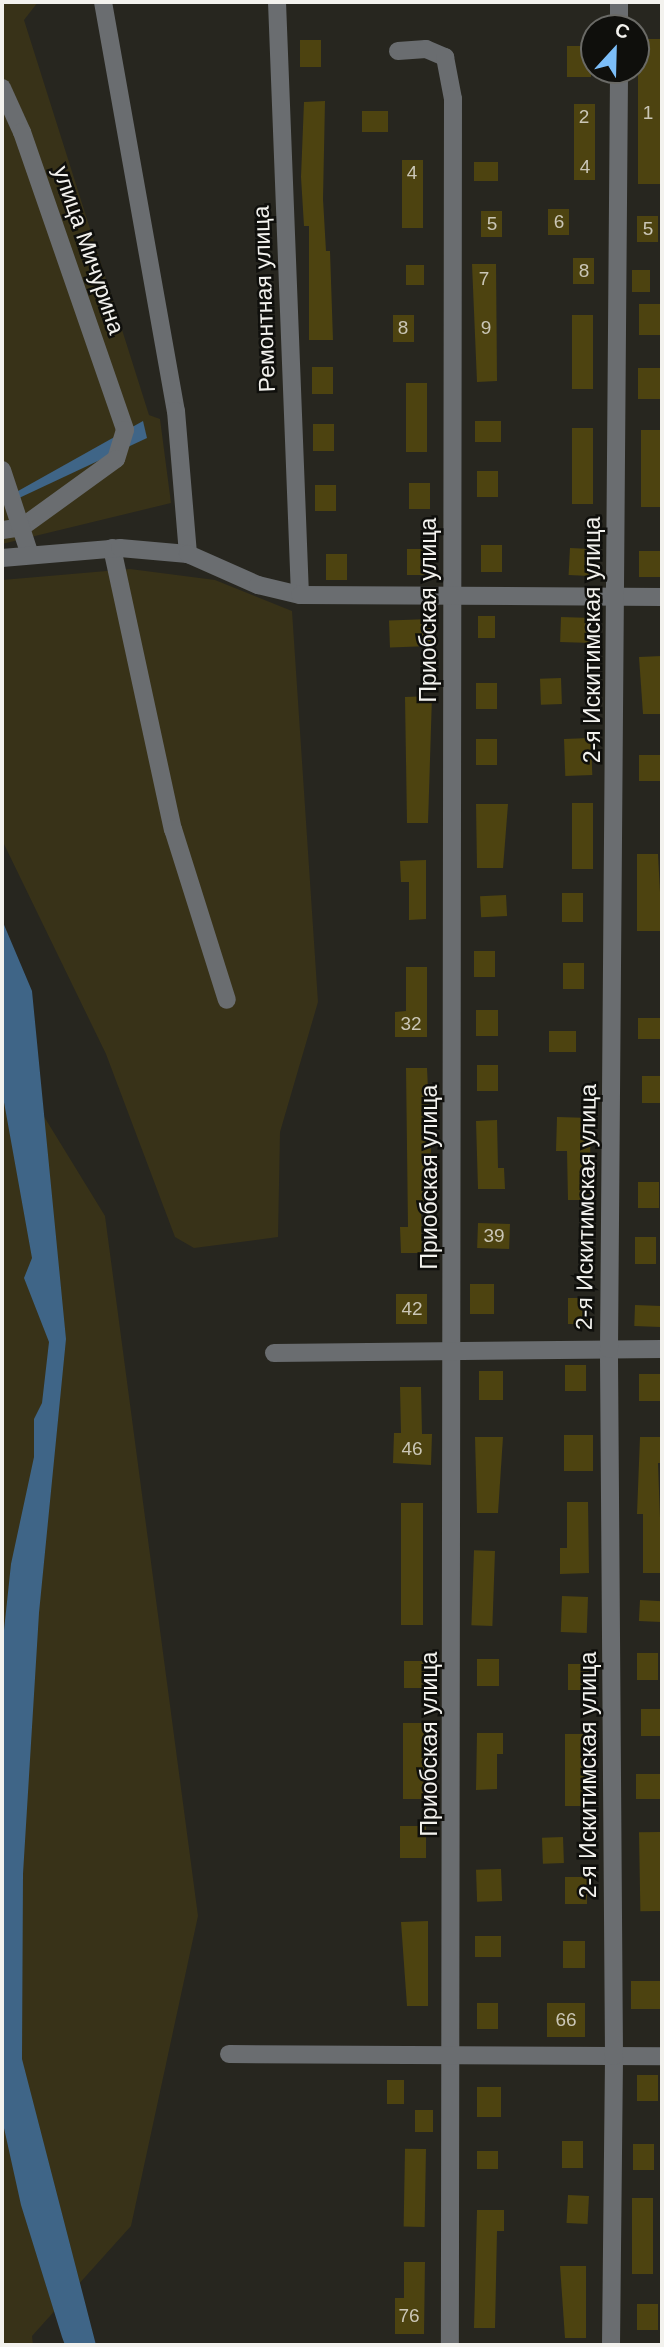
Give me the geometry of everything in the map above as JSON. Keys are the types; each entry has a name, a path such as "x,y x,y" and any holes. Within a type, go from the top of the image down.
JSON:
{"street":[{"path":"103,2 176,411 188,554"},
{"name":"Ремонтная улица","path":"277,2 300,595"},
{"name":"Приобская улица","path":"398,51 426,49 444,57 453,99 453,2052 450,2345"},
{"name":"2-я Искитимская улица","path":"611,2345 614,2056 609,1349 619,84"},
{"name":"улица Мичурина","path":"2,88 22,132 125,430 117,459 22,527"},
{"path":"2,470 30,555"},
{"path":"2,530 22,527"},
{"path":"112,548 173,829 226,1000"},
{"path":"2,558 112,548 188,554 258,585 300,595 453,599 662,597"},
{"path":"274,1353 662,1349"},
{"path":"229,2054 453,2052 662,2056"}],"shaded area":[{"path":"2,2 38,2 24,20 149,415 160,419 171,503 2,544"},
{"path":"130,569 215,580 292,611 318,1002 280,1132 278,1237 194,1248 175,1237 106,1054 2,840 2,580"},
{"path":"2,1048 105,1216 198,1916 131,2226 32,2336 33,2345 2,2345"}],"water":[{"path":"143,421 147,438 2,506 2,500"},
{"path":"2,920 32,991 66,1339 39,1613 23,1874 22,2059 96,2345 65,2345 21,2205 2,2119 2,1649 11,1564 34,1457 34,1419 42,1403 49,1342 24,1278 32,1258 2,1091"}],"building":[{"path":"650,39 662,39 662,184 638,184 638,84 650,84"},
{"path":"300,40 321,40 321,67 300,67"},
{"path":"567,46 580,46 580,77 567,77"},
{"path":"325,101 323,199 326,251 330,251 333,340 309,340 309,226 304,226 301,177 304,102"},
{"path":"574,104 595,104 595,180 574,180"},
{"path":"362,111 388,111 388,132 362,132"},
{"path":"402,160 423,160 423,228 402,228"},
{"path":"474,162 498,162 498,181 474,181"},
{"path":"548,209 569,209 569,235 548,235"},
{"path":"481,211 502,211 502,237 481,237"},
{"path":"637,216 658,216 658,242 637,242"},
{"path":"573,258 594,258 594,284 573,284"},
{"path":"472,264 496,264 497,381 477,382"},
{"path":"406,265 424,265 424,285 406,285"},
{"path":"632,270 650,270 650,292 632,292"},
{"path":"639,304 662,304 662,335 639,335"},
{"path":"393,315 414,315 414,342 393,342"},
{"path":"572,315 593,315 593,389 572,389"},
{"path":"312,367 333,367 333,394 312,394"},
{"path":"638,368 662,368 662,399 638,399"},
{"path":"406,383 427,383 427,452 406,452"},
{"path":"475,421 501,421 501,442 475,442"},
{"path":"313,424 334,424 334,451 313,451"},
{"path":"572,428 593,428 593,504 572,504"},
{"path":"641,430 662,430 662,507 641,507"},
{"path":"477,471 498,471 498,497 477,497"},
{"path":"409,483 430,483 430,509 409,509"},
{"path":"315,485 336,485 336,511 315,511"},
{"path":"481,545 502,545 502,572 481,572"},
{"path":"570,548 591,549 590,576 569,575"},
{"path":"407,549 428,549 428,575 407,575"},
{"path":"639,551 660,551 660,577 639,577"},
{"path":"326,554 347,554 347,580 326,580"},
{"path":"478,616 495,616 495,638 478,638"},
{"path":"561,617 592,618 591,643 560,642"},
{"path":"430,619 431,646 390,647 389,620"},
{"path":"662,656 661,714 643,714 639,657"},
{"path":"561,678 562,704 541,705 540,679"},
{"path":"476,683 497,683 497,709 476,709"},
{"path":"432,696 428,823 407,823 405,697"},
{"path":"591,738 592,775 565,776 564,739"},
{"path":"476,739 497,739 497,765 476,765"},
{"path":"639,755 660,755 660,781 639,781"},
{"path":"572,803 593,803 593,869 572,869"},
{"path":"476,804 508,804 503,868 477,868"},
{"path":"637,854 658,854 662,931 637,931"},
{"path":"426,860 426,919 409,920 409,882 401,882 400,861"},
{"path":"562,893 583,893 583,922 562,922"},
{"path":"506,895 507,916 481,917 480,896"},
{"path":"474,951 495,951 495,977 474,977"},
{"path":"563,963 584,963 584,989 563,989"},
{"path":"406,967 427,967 427,1037 395,1037 395,1012 406,1011"},
{"path":"476,1010 498,1010 498,1036 476,1036"},
{"path":"638,1018 662,1018 662,1039 638,1039"},
{"path":"549,1031 576,1031 576,1052 549,1052"},
{"path":"477,1065 498,1065 498,1091 477,1091"},
{"path":"406,1068 427,1068 431,1151 428,1201 421,1201 422,1253 401,1253 400,1227 408,1227"},
{"path":"642,1076 662,1076 662,1103 642,1103"},
{"path":"557,1117 591,1118 589,1200 568,1200 567,1151 556,1151"},
{"path":"497,1120 498,1168 504,1168 505,1189 478,1189 476,1121"},
{"path":"638,1182 659,1182 659,1208 638,1208"},
{"path":"478,1223 510,1224 509,1249 477,1248"},
{"path":"635,1237 656,1237 656,1264 635,1264"},
{"path":"470,1284 494,1284 494,1314 470,1314"},
{"path":"396,1294 427,1294 427,1324 396,1324"},
{"path":"568,1298 589,1298 589,1324 568,1324"},
{"path":"635,1305 661,1306 660,1327 634,1326"},
{"path":"565,1365 586,1365 586,1391 565,1391"},
{"path":"479,1371 503,1371 503,1400 479,1400"},
{"path":"639,1374 660,1374 660,1401 639,1401"},
{"path":"400,1387 421,1387 422,1434 432,1434 431,1465 393,1463 394,1433 401,1433"},
{"path":"564,1435 593,1435 593,1471 564,1471"},
{"path":"475,1437 503,1437 498,1513 477,1513"},
{"path":"640,1437 662,1437 662,1463 658,1463 662,1573 643,1573 643,1514 637,1514"},
{"path":"567,1502 588,1502 589,1573 560,1574 560,1548 567,1548"},
{"path":"401,1503 423,1503 423,1625 401,1625"},
{"path":"474,1550 495,1551 492,1626 471,1625"},
{"path":"562,1596 588,1597 587,1633 561,1632"},
{"path":"640,1600 662,1601 661,1622 639,1621"},
{"path":"637,1653 658,1653 658,1680 637,1680"},
{"path":"477,1659 499,1659 499,1686 477,1686"},
{"path":"404,1661 425,1661 425,1688 404,1688"},
{"path":"568,1664 589,1664 589,1690 568,1690"},
{"path":"641,1709 662,1709 662,1736 641,1736"},
{"path":"403,1723 424,1723 424,1799 403,1799"},
{"path":"477,1733 503,1733 503,1754 497,1754 497,1789 476,1790"},
{"path":"565,1734 586,1734 586,1806 565,1806"},
{"path":"636,1774 662,1774 662,1799 636,1799"},
{"path":"400,1826 426,1826 426,1858 400,1858"},
{"path":"639,1832 660,1832 661,1911 640,1911"},
{"path":"563,1837 564,1863 543,1864 542,1838"},
{"path":"501,1869 502,1901 477,1902 476,1870"},
{"path":"565,1877 587,1877 587,1904 565,1904"},
{"path":"428,1921 428,2006 407,2006 401,1922"},
{"path":"475,1936 501,1936 501,1957 475,1957"},
{"path":"563,1941 585,1941 585,1968 563,1968"},
{"path":"631,1981 662,1981 662,2009 631,2009"},
{"path":"477,2003 498,2003 498,2029 477,2029"},
{"path":"547,2003 585,2003 585,2037 547,2037"},
{"path":"637,2075 658,2075 658,2101 637,2101"},
{"path":"387,2080 404,2080 404,2104 387,2104"},
{"path":"477,2087 501,2087 501,2117 477,2117"},
{"path":"415,2110 433,2110 433,2132 415,2132"},
{"path":"562,2141 583,2141 583,2168 562,2168"},
{"path":"633,2144 654,2144 654,2170 633,2170"},
{"path":"405,2149 426,2149 425,2227 404,2227"},
{"path":"477,2151 498,2151 498,2169 477,2169"},
{"path":"568,2195 589,2196 588,2224 567,2223"},
{"path":"632,2198 653,2198 653,2274 632,2274"},
{"path":"477,2210 504,2210 504,2231 497,2231 495,2328 474,2328"},
{"path":"404,2262 425,2262 424,2334 395,2334 395,2298 404,2298"},
{"path":"560,2266 586,2266 586,2338 565,2338"},
{"path":"637,2304 658,2304 658,2330 637,2330"}]}
